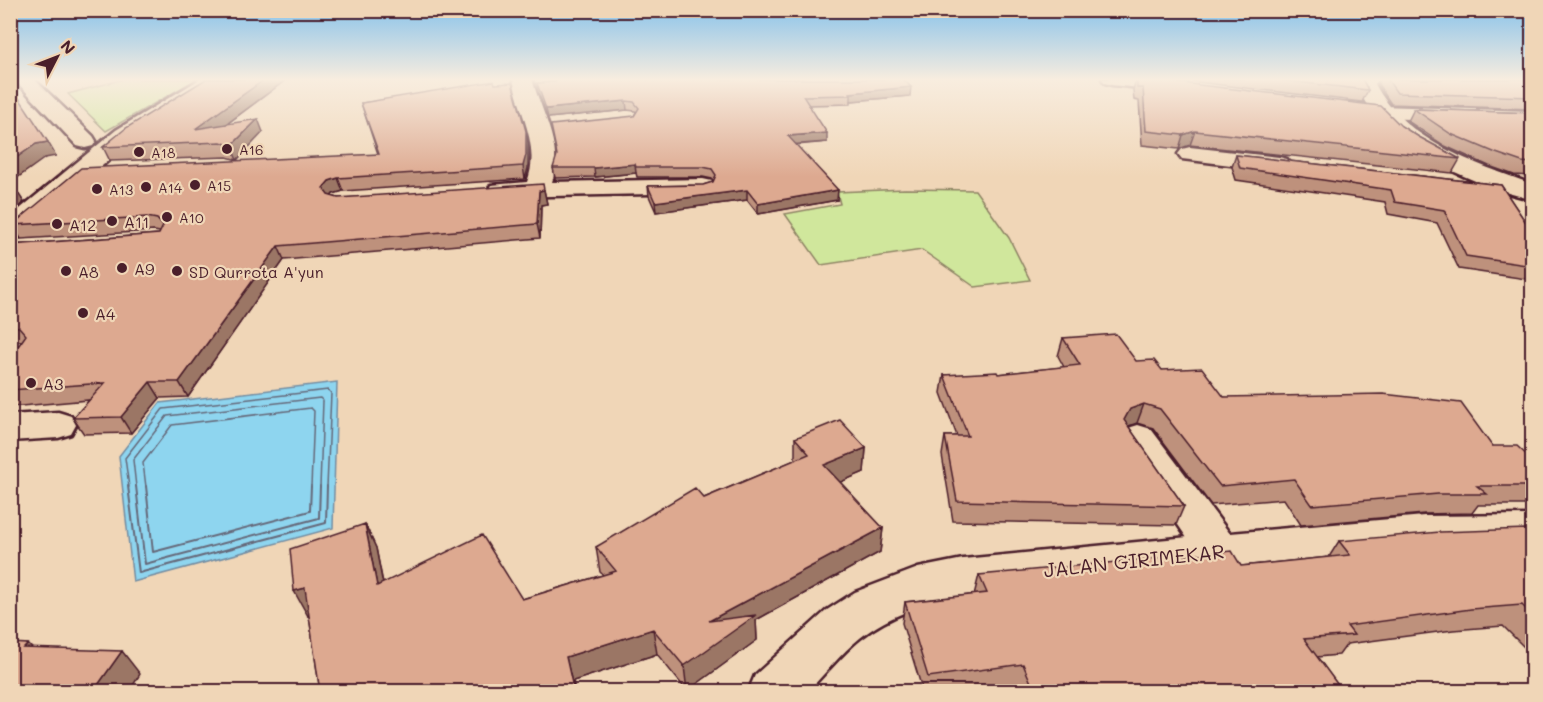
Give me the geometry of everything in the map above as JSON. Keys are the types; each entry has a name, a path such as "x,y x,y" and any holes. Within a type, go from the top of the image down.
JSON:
{"street":[{"path":"56,112 85,141"},
{"path":"17,244 41,203 124,135 161,112"},
{"path":"537,188 544,167 549,126 541,112"},
{"path":"1380,112 1533,117"},
{"path":"1380,112 1409,137 1480,172 1532,192"},
{"path":"48,170 85,141 124,135"},
{"path":"1190,154 1296,166"},
{"path":"77,172 121,170"},
{"path":"1449,183 1532,192"},
{"path":"480,192 537,188 702,186"},
{"path":"10,205 41,203"},
{"path":"10,428 58,425"},
{"path":"1138,438 1219,551"},
{"name":"JALAN GIRIMEKAR","path":"773,692 843,624 871,606 918,587 963,577 1424,533 1533,531"}],"green space":[{"path":"86,112 140,112 106,131"},
{"path":"905,189 975,190 1009,238 1030,280 975,287 922,250 821,265 785,214 840,204 837,192"}],"water":[{"path":"337,382 333,528 133,582 119,456 160,403"}],"building":[{"path":"10,112 28,112 48,142 36,144 10,162"},
{"path":"153,112 219,112 195,129 258,119 231,146 221,142 103,147 126,128"},
{"path":"364,112 520,112 526,131 526,155 523,166 338,178 329,181 323,188 328,195 338,198 543,184 544,190 539,191 537,224 278,246 179,382 150,382 121,417 73,418 105,383 10,390 10,346 19,345 26,335 19,327 10,326 10,245 159,234 163,226 157,219 147,217 12,225 81,168 379,154"},
{"path":"637,112 813,112 827,133 788,136 838,190 758,204 747,190 655,202 648,186 703,185 713,182 716,175 712,169 703,167 636,167 635,164 594,168 553,168 557,155 551,125 634,116"},
{"path":"1145,112 1387,112 1401,126 1460,159 1195,131 1183,135 1146,131"},
{"path":"1418,112 1533,113 1533,163 1522,162 1496,153 1451,134"},
{"path":"1236,155 1501,185 1533,233 1533,266 1466,256 1444,210 1395,202 1391,190 1240,168"},
{"path":"1116,334 1136,361 1154,360 1162,370 1202,368 1224,397 1383,394 1461,403 1492,446 1517,446 1533,461 1533,486 1477,486 1487,494 1438,494 1312,505 1294,479 1220,486 1160,409 1144,404 1130,409 1124,420 1184,506 957,501 945,436 968,436 944,375 997,372 998,374 1080,365 1063,338"},
{"path":"840,420 866,448 824,465 883,528 709,621 756,615 684,666 653,629 566,657 574,692 320,692 305,588 294,591 290,549 365,524 377,586 482,535 522,599 616,571 596,547 695,488 704,498 809,454 795,438"},
{"path":"1527,529 1533,534 1533,616 1522,605 1471,609 1347,626 1354,635 1304,639 1343,692 1035,692 1023,664 928,677 905,602 987,593 979,575 1232,551 1241,566 1350,555 1339,541 1440,532"},
{"path":"10,643 28,644 24,648 122,651 93,692 10,692"}],"place":[{"name":"A16","path":"227,149"},
{"name":"A18","path":"139,152"},
{"name":"A15","path":"195,185"},
{"name":"A14","path":"146,187"},
{"name":"A13","path":"97,189"},
{"name":"A10","path":"167,217"},
{"name":"A11","path":"112,221"},
{"name":"A12","path":"57,224"},
{"name":"A9","path":"122,268"},
{"name":"A8","path":"66,271"},
{"name":"SD Qurrota A'yun","path":"177,271"},
{"name":"A4","path":"83,313"},
{"name":"A3","path":"31,383"}]}
